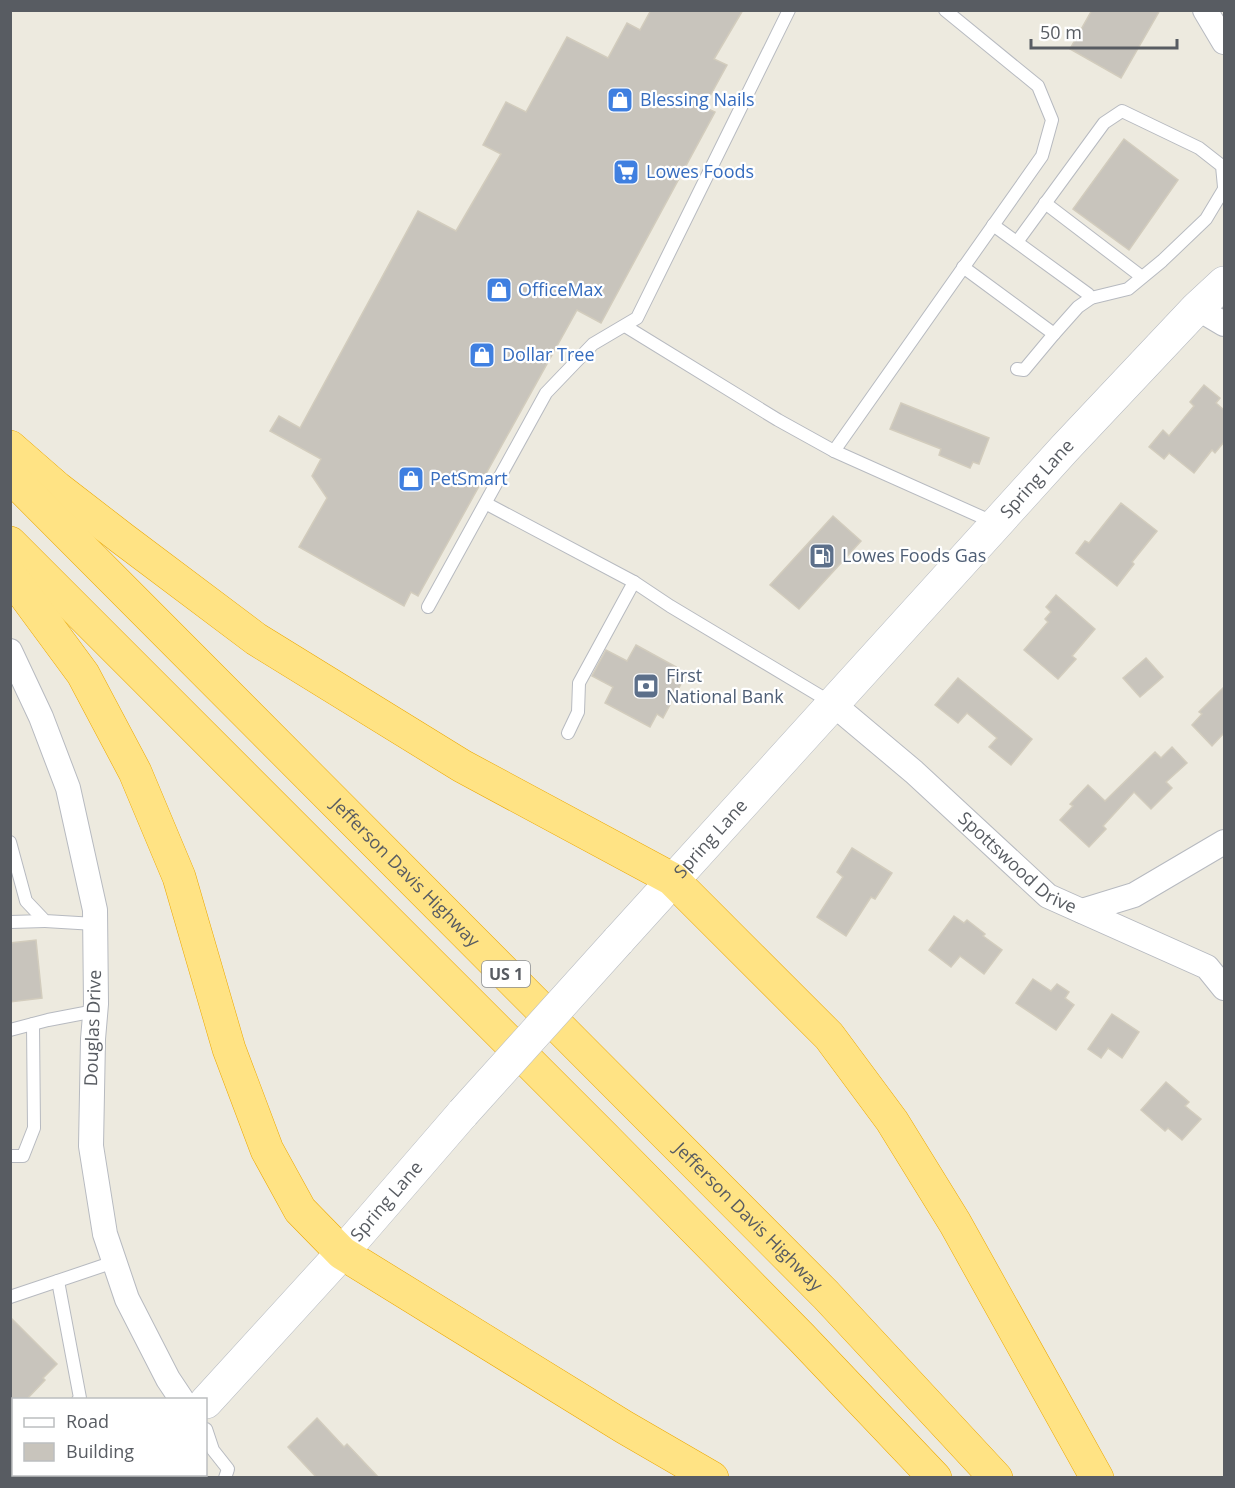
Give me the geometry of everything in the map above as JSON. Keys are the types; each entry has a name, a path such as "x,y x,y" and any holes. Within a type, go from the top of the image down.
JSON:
{"highway":[{"path":"10,447 123,540 256,639 462,766 672,879 829,1036 892,1121 955,1223 1097,1478"},
{"name":"Jefferson Davis Highway","path":"10,476 826,1295 996,1478"},
{"name":"US 1","path":"10,543 605,1138 801,1337 935,1478"},
{"path":"10,576 83,674 135,772 179,877 229,1049 267,1150 300,1210 342,1253 624,1427 712,1478"}],"street":[{"path":"1205,10 1224,42"},
{"name":"Spring Lane","path":"207,1401 342,1253 463,1113 672,879 996,524 1197,308 1224,283"},
{"path":"1197,308 1224,324"},
{"name":"Douglas Drive","path":"10,651 41,717 68,788 95,910 95,1011 90,1146 105,1234 128,1299 168,1379 181,1398"},
{"name":"Spottswood Drive","path":"833,704 914,771 1048,896 1207,967 1224,988"},
{"path":"1083,911 1134,895 1224,842"}],"lane":[{"path":"428,607 487,504 546,393 593,344 637,318 789,10"},
{"path":"834,451 1042,156 1052,120 1038,86 945,10"},
{"path":"1017,242 1104,123 1122,111 1199,148 1222,166 1224,188 1206,219 1128,289 1091,298 1078,307 1024,370 1017,369"},
{"path":"1045,203 1142,277"},
{"path":"993,225 1091,298"},
{"path":"963,267 1054,334"},
{"path":"625,326 778,420 834,451 996,524"},
{"path":"487,504 634,582 669,606 833,704"},
{"path":"568,733 578,712 579,683 634,582"},
{"path":"10,842 26,901 45,921"},
{"path":"10,922 45,921 95,924"},
{"path":"10,1030 95,1011"},
{"path":"10,1156 23,1156 34,1128 33,1024"},
{"path":"10,1297 114,1262"},
{"path":"57,1281 80,1398"},
{"path":"207,1432 213,1450 228,1469 225,1478"}],"building":[{"path":"651,10 743,10 714,59 727,65 704,107 715,112 601,323 577,310 418,596 411,592 404,606 299,547 327,498 312,476 321,459 270,431 279,416 300,428 418,211 456,231 501,154 483,145 506,102 526,112 567,37 608,58 627,23 640,30"},
{"path":"1092,10 1160,10 1121,78 1070,49"},
{"path":"1124,139 1178,180 1129,250 1073,209"},
{"path":"1204,385 1220,398 1216,403 1224,410 1224,442 1215,453 1212,450 1194,473 1169,453 1164,459 1149,447 1163,430 1169,436 1194,406 1190,402"},
{"path":"901,403 989,438 979,464 973,462 970,468 939,455 941,449 890,429"},
{"path":"1121,503 1157,531 1132,562 1134,564 1117,586 1076,553 1085,541 1089,543"},
{"path":"833,516 861,541 799,609 770,585"},
{"path":"1056,595 1095,629 1072,656 1076,659 1058,679 1024,650 1048,622 1045,619 1051,612 1046,607"},
{"name":"First National Bank","path":"636,645 680,669 674,681 681,684 663,718 657,714 650,727 605,703 613,687 592,676 606,650 627,661"},
{"path":"1146,658 1163,677 1140,697 1123,678"},
{"path":"958,678 1032,739 1011,765 989,747 997,738 967,713 958,723 935,705"},
{"path":"1224,687 1224,733 1212,746 1192,725 1202,714 1199,712"},
{"path":"1172,747 1187,763 1166,782 1172,788 1151,809 1134,792 1103,826 1106,829 1089,847 1060,820 1073,806 1070,804 1088,785 1105,801 1155,752 1161,758"},
{"path":"852,848 892,873 875,899 871,897 846,936 817,917 843,877 837,872"},
{"path":"954,916 964,923 967,920 1002,950 984,974 960,956 951,967 929,950"},
{"path":"36,940 42,998 10,1002 10,943"},
{"path":"1033,979 1051,991 1057,984 1069,992 1065,998 1074,1005 1056,1030 1016,1003"},
{"path":"1112,1014 1139,1032 1122,1058 1108,1048 1101,1058 1088,1049"},
{"path":"1166,1082 1189,1102 1185,1106 1201,1119 1182,1140 1168,1128 1165,1131 1141,1110"},
{"path":"10,1317 57,1364 28,1398 10,1400"},
{"path":"317,1418 344,1447 347,1444 379,1478 317,1478 288,1447"}],"place":[{"name":"Blessing Nails","path":"620,100"},
{"name":"Lowes Foods","path":"626,172"},
{"name":"OfficeMax","path":"499,290"},
{"name":"Dollar Tree","path":"482,355"},
{"name":"PetSmart","path":"411,479"},
{"name":"Lowes Foods Gas","path":"822,556"},
{"name":"First National Bank","path":"646,686"}]}
